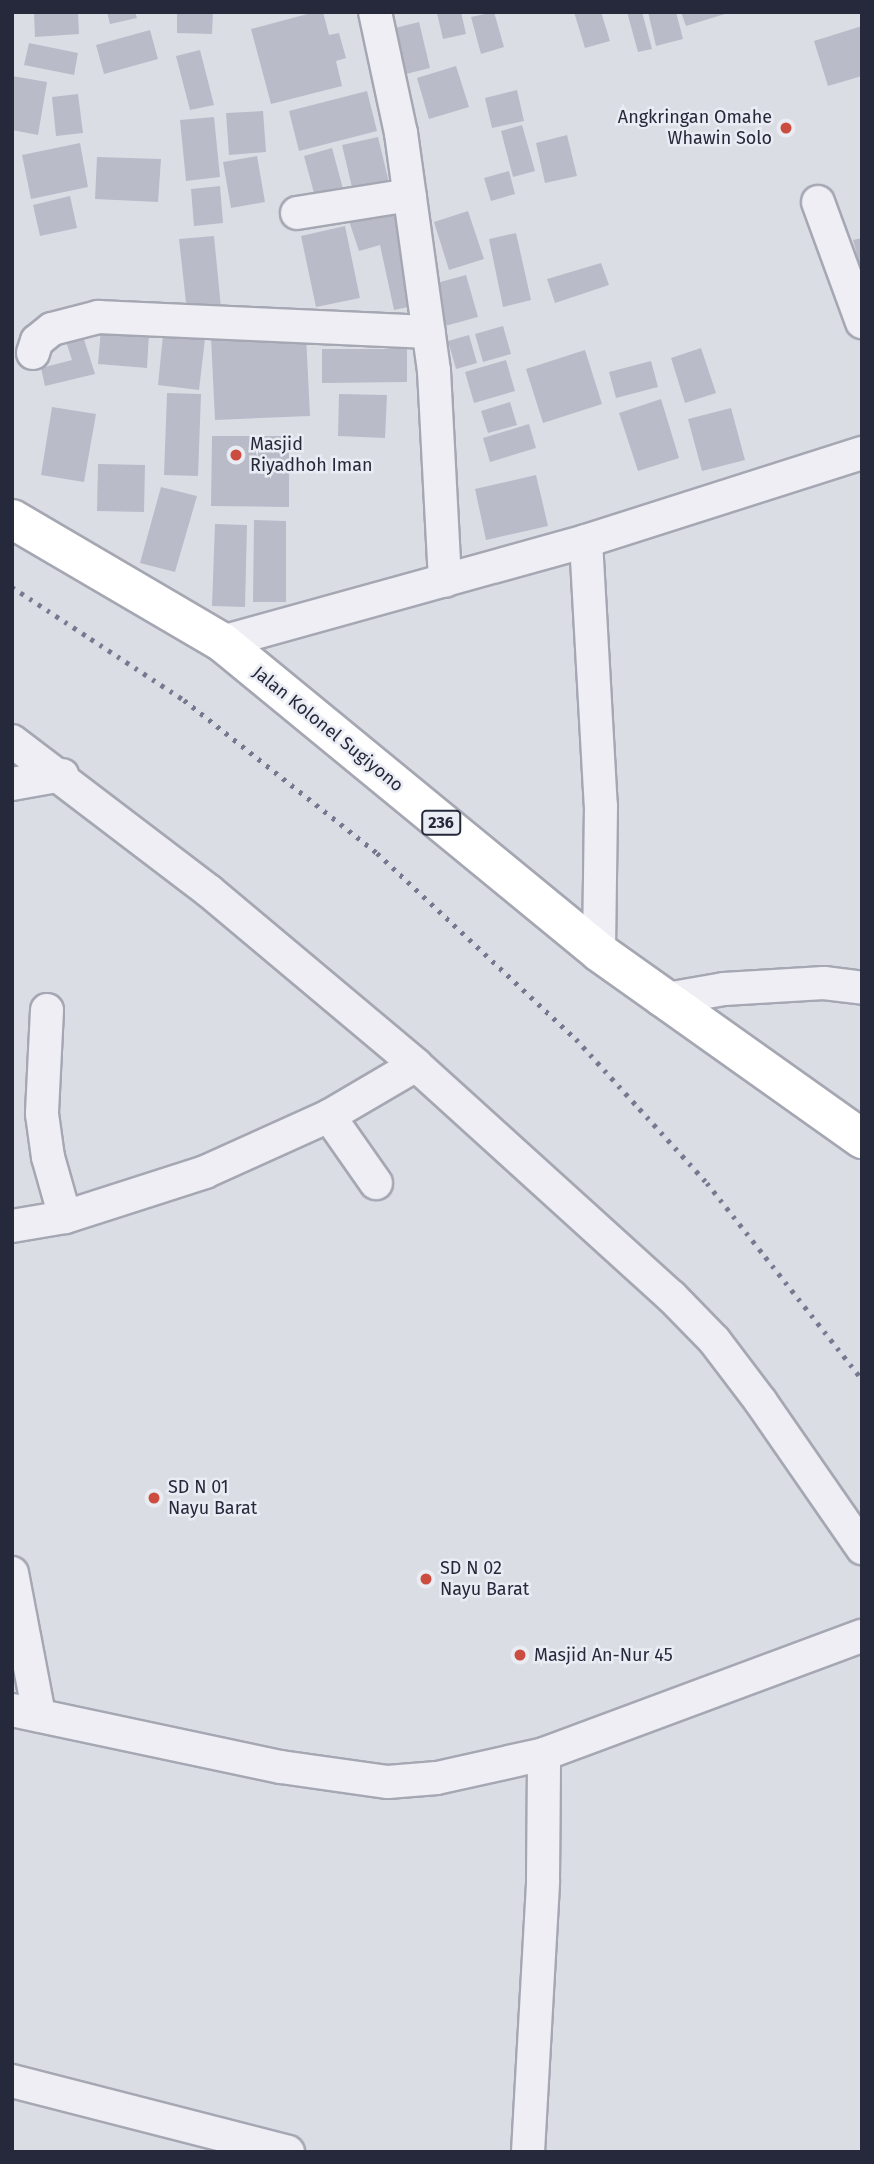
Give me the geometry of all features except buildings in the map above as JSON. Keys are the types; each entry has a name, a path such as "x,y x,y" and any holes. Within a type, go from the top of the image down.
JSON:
{"main road":[{"name":"Jalan Kolonel Sugiyono","path":"12,519 222,642 599,952 661,1000 862,1139"}],"street":[{"path":"374,12 410,195 429,332 445,581"},
{"path":"297,213 410,195"},
{"path":"818,202 862,321"},
{"path":"33,353 37,341 52,329 98,317 429,332"},
{"path":"222,642 586,541 793,471 862,453"},
{"path":"586,541 601,806 599,952"},
{"path":"12,741 62,775 209,891 416,1065 714,1340 862,1548"},
{"path":"12,784 62,775"},
{"path":"661,1000 724,989 824,984 862,988"},
{"path":"47,1010 42,1114 48,1157 65,1217"},
{"path":"12,1226 65,1217 205,1172 329,1116 416,1065"},
{"path":"329,1116 376,1184"},
{"path":"12,1573 25,1713 281,1767 388,1782 473,1773 544,1754 862,1636"},
{"path":"528,2152 543,1880 544,1754"},
{"path":"12,2081 288,2152"}],"railway":[{"path":"12,587 184,700 377,853 576,1039 707,1183 862,1379"}],"place":[{"name":"Angkringan Omahe Whawin Solo","path":"786,128"},
{"name":"Masjid Riyadhoh Iman","path":"236,455"},
{"name":"SD N 01 Nayu Barat","path":"154,1498"},
{"name":"SD N 02 Nayu Barat","path":"426,1579"},
{"name":"Masjid An-Nur 45","path":"520,1655"}]}
